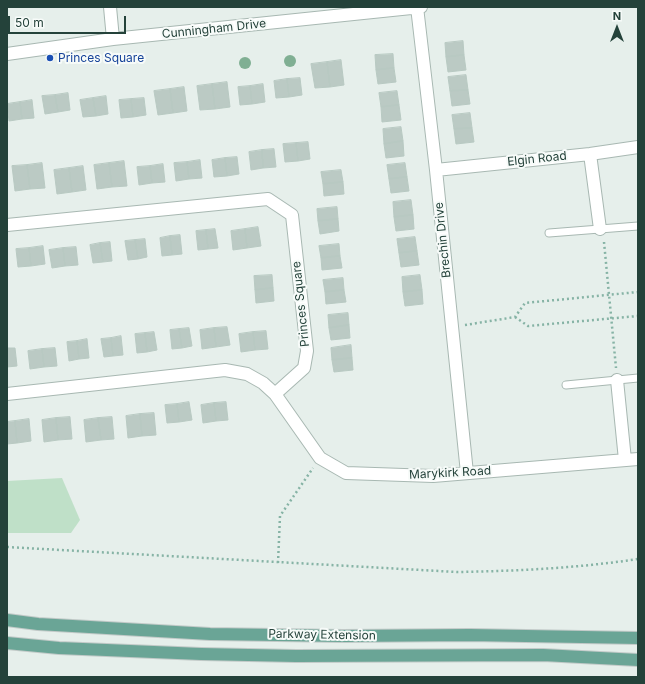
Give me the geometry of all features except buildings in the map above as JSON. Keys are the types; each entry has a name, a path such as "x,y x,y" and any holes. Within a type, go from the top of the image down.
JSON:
{"main road":[{"name":"Parkway Extension","path":"7,620 38,624 210,634 343,636 470,635 638,638"},
{"name":"Parkway Extension","path":"7,643 59,648 201,654 296,656 543,655 638,660"}],"street":[{"path":"110,7 113,39"},
{"name":"Cunningham Drive","path":"7,54 113,39 421,7"},
{"name":"Brechin Drive","path":"417,8 436,170 467,473"},
{"name":"Elgin Road","path":"436,170 590,154 638,147"},
{"path":"590,154 600,229"},
{"name":"Princes Square","path":"7,225 268,199 292,215 307,352 304,368 275,394"},
{"path":"7,394 225,370 247,374 263,383 275,394"},
{"path":"617,380 624,460"},
{"name":"Marykirk Road","path":"275,394 320,458 346,473 433,476 638,459"}],"lane":[{"path":"549,233 638,226"},
{"path":"566,385 638,378"}],"path":[{"path":"600,229 601,241 604,241 617,380"},
{"path":"515,317 525,303 638,292"},
{"path":"452,327 515,317 528,326 638,316"},
{"path":"278,563 280,516 320,458"},
{"path":"7,547 457,572 526,571 603,564 638,559"}],"green space":[{"path":"62,478 80,520 71,533 7,533 7,481"}],"place":[{"name":"Princes Square","path":"50,58"}]}
